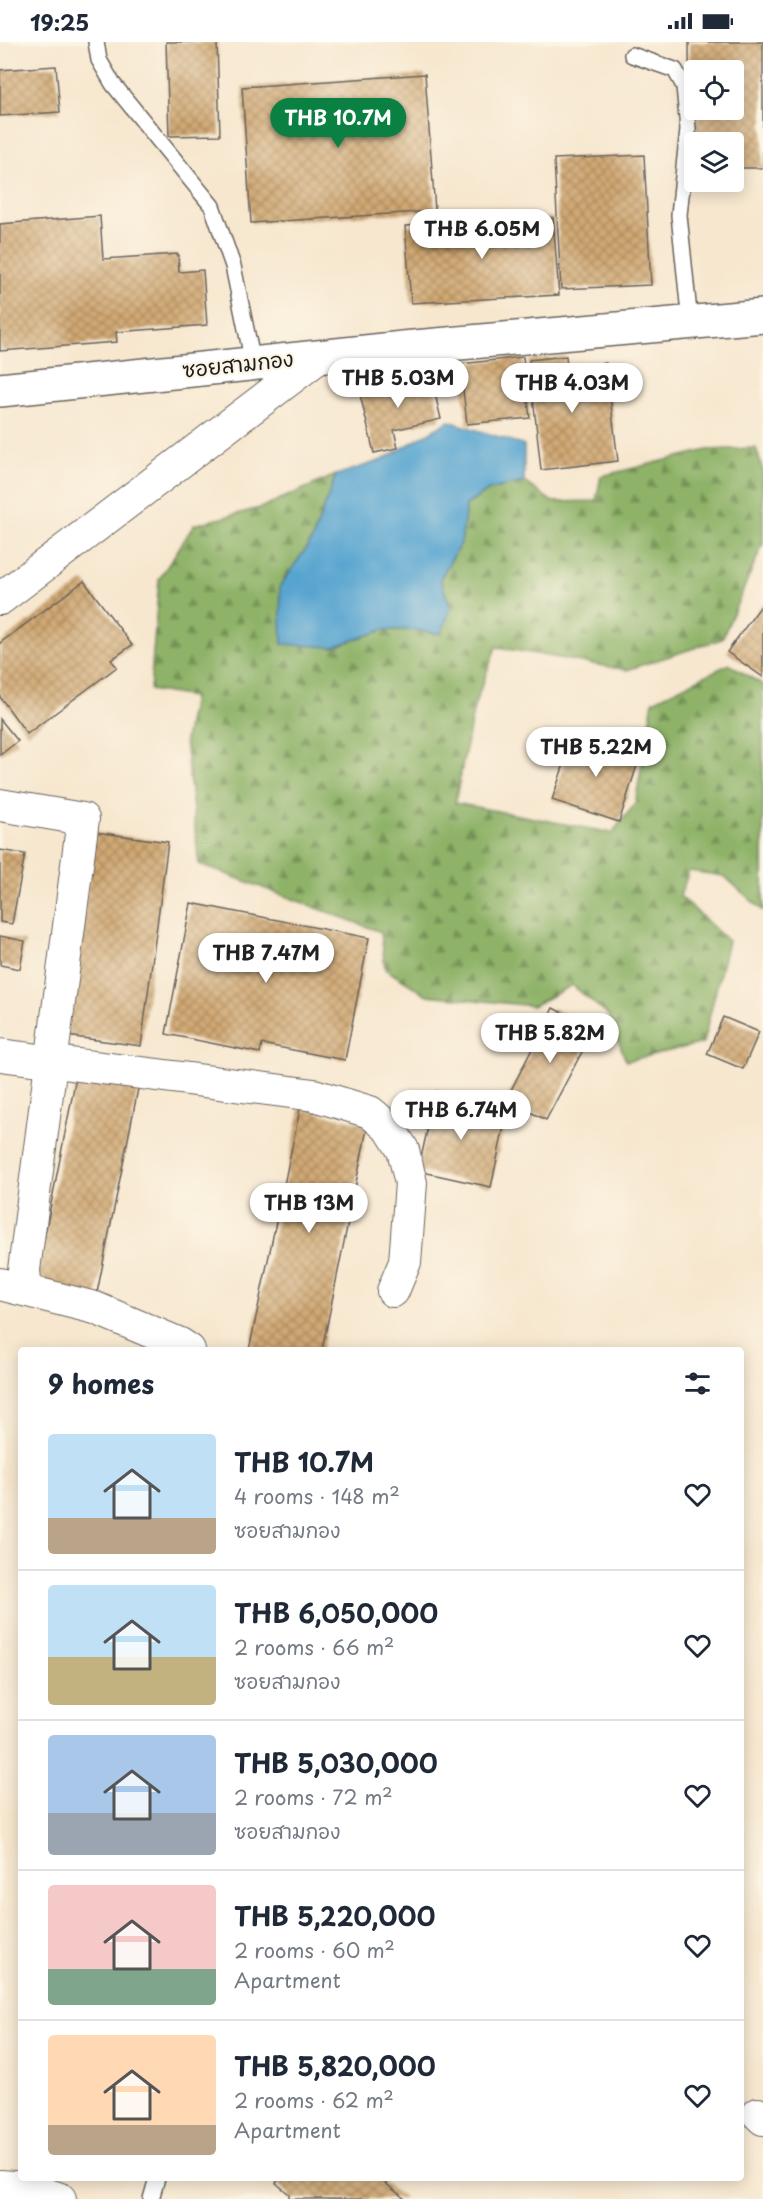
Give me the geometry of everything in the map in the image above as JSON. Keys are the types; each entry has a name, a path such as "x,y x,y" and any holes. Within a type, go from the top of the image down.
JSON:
{"street":[{"name":"ซอยสามกอง","path":"0,390 253,363 763,316"},
{"path":"0,599 319,357"},
{"path":"0,805 83,819 24,1270 13,1287 94,1308 184,1347"},
{"path":"0,1055 314,1095 370,1112 390,1129 403,1150 411,1184 405,1262 393,1291"},
{"path":"0,2186 27,2188 60,2199"}],"lane":[{"path":"96,42 99,60 113,84 212,206 233,266 253,363"},
{"path":"632,55 675,70 684,86 688,129 680,215 690,322"},
{"path":"151,2199 156,2181"}],"green space":[{"path":"756,448 763,472 763,544 722,639 627,670 496,647 474,707 455,803 612,833 635,804 653,701 729,664 763,685 763,911 724,876 689,871 680,896 728,941 703,1043 626,1061 609,1016 572,985 533,1006 427,995 385,969 381,932 199,864 185,740 193,697 150,690 159,579 194,525 260,508 336,475 312,540 280,586 333,647 383,630 416,630 440,634 451,608 440,579 461,543 466,505 489,490 524,482 553,502 596,501 601,476 707,450"}],"water":[{"path":"449,421 524,445 524,482 489,490 466,505 461,543 440,579 451,608 441,634 416,630 383,630 333,647 282,644 280,586 312,540 336,475 382,460"}],"building":[{"path":"166,42 217,42 220,135 169,136"},
{"path":"689,42 763,42 763,168 744,168 744,132 690,132 690,120 744,120 744,60 689,60"},
{"path":"56,66 60,112 0,116 0,70"},
{"path":"425,74 435,211 251,223 242,87"},
{"path":"644,155 651,285 561,289 554,159"},
{"path":"100,216 103,259 178,254 179,272 203,270 207,325 116,332 117,342 0,351 0,224"},
{"path":"553,218 559,295 411,303 405,226"},
{"path":"566,356 567,367 606,363 618,461 541,470 529,360"},
{"path":"523,357 530,418 467,424 460,364"},
{"path":"430,373 441,419 394,430 398,448 374,453 359,390"},
{"path":"84,581 132,645 111,660 117,667 27,734 0,697 0,643"},
{"path":"763,603 763,677 727,652"},
{"path":"0,719 18,741 0,755"},
{"path":"574,734 640,756 619,822 552,800"},
{"path":"95,832 168,842 141,1046 67,1036"},
{"path":"0,850 25,854 12,924 0,922"},
{"path":"191,903 369,938 345,1060 262,1044 260,1053 166,1034"},
{"path":"0,936 25,941 20,969 0,965"},
{"path":"553,1008 594,1029 546,1120 506,1100"},
{"path":"723,1017 759,1032 743,1069 707,1054"},
{"path":"78,1067 140,1079 96,1298 35,1286"},
{"path":"436,1091 485,1101 482,1116 505,1122 491,1187 418,1171"},
{"path":"300,1109 368,1124 323,1347 250,1347"},
{"path":"278,2181 383,2181 405,2199 289,2199 289,2194 276,2183"}]}
